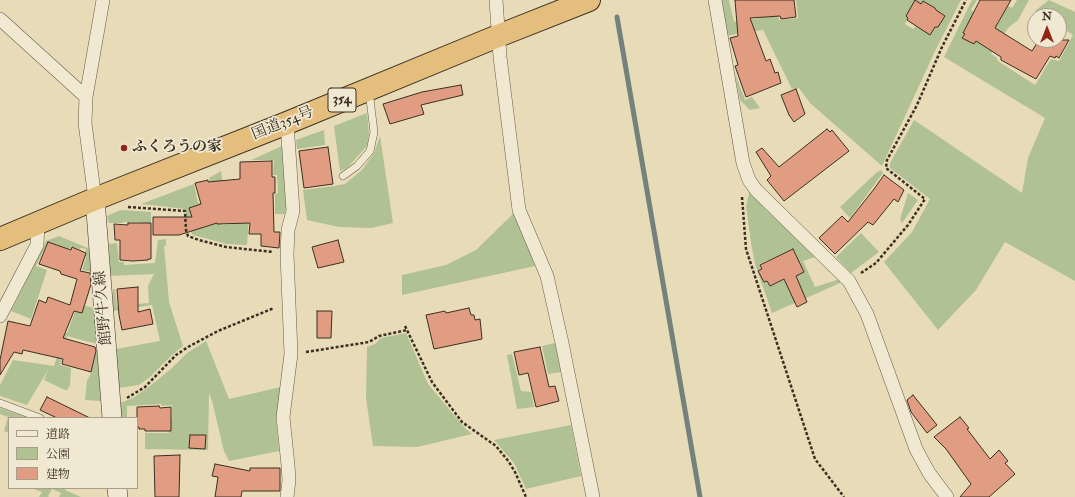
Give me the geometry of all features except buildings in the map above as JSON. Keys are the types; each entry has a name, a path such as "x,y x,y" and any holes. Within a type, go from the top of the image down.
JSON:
{"highway":[{"name":"国道354号","path":"0,239 95,199 287,123 589,0"}],"main road":[{"name":"館野牛久線","path":"95,199 112,411"}],"street":[{"path":"95,199 86,123 86,96 103,0"},
{"path":"496,0 498,36 519,210 546,276 562,343 593,497"},
{"path":"715,0 743,163 748,180 770,204 849,280 867,314 916,449 929,473 947,497"},
{"path":"0,19 86,96"},
{"path":"287,123 293,211 288,230 291,354 282,417 289,480 287,497"},
{"path":"0,316 37,245 38,223"}],"lane":[{"path":"343,176 358,166 370,151 374,132 369,89"},
{"path":"0,403 37,417"}],"path":[{"path":"849,280 858,276 876,263 908,225 925,199 886,168 887,160 917,105 942,47 966,0"},
{"path":"748,180 742,196 746,249 814,459 844,497"},
{"path":"123,205 129,208 185,211 186,230 188,236 199,240 226,247 288,254"},
{"path":"112,411 126,399 140,391 176,356 188,347 218,331 290,302"},
{"path":"405,326 432,382 462,422 496,446 512,467 526,497"},
{"path":"291,354 369,342 379,336 407,330"}],"green space":[{"path":"722,0 729,0 734,22 760,18 760,12 775,0 779,20 798,18 796,0 961,0 936,49 882,166 810,103 799,88 792,89 763,30 727,36","holes":["923,1 945,16 930,34 916,26 913,29 905,24 908,18 906,16"]},
{"path":"972,0 977,0 971,10 997,25 1008,6 1012,8 1017,0 1029,0 1018,20 1008,28 991,54 996,57 998,61 1035,85 1051,59 1059,61 1067,48 1073,35 1067,31 1067,8 1075,12 1075,281 1005,242 976,290 938,330 884,262 912,232 930,199 890,168 890,163 914,120 1022,193 1028,158 1045,118 944,57","holes":["986,23 974,44 963,38 965,34 963,33 967,24"]},
{"path":"1049,0 1066,8 1039,8"},
{"path":"735,73 745,100 752,97 760,108 750,110 740,100"},
{"path":"367,113 369,134 367,146 347,168 340,171 334,126"},
{"path":"324,130 325,145 297,149 296,140"},
{"path":"380,136 393,223 371,228 339,227 307,220 303,190 345,184 362,170 374,153"},
{"path":"282,146 286,167 287,202 285,214 275,214 275,194 278,193 277,175 273,175 274,160 251,160"},
{"path":"881,170 883,173 850,218 840,207"},
{"path":"221,171 223,185 221,214 222,225 235,224 236,218 249,218 247,245 227,244 193,235 188,228 185,209 141,204 194,184 198,203 215,200 209,178"},
{"path":"750,190 765,209 815,257 803,261 815,287 840,279 840,283 772,313 755,264 746,206","holes":["793,249 804,272 796,276 798,281 787,285 784,279 770,286 767,281 764,282 758,271 762,269 760,264"]},
{"path":"908,193 918,200 902,223 900,219"},
{"path":"121,210 151,212 151,225 141,225 141,222 109,223 107,216"},
{"path":"515,212 535,266 402,295 402,275 446,265 476,250"},
{"path":"861,233 879,252 851,273 836,257"},
{"path":"59,236 90,249 93,272 82,270 86,257 86,249 71,246 70,249 48,242 36,266 47,270 31,319 11,311 46,241"},
{"path":"166,239 166,246 164,246 169,302 183,346 150,377 139,385 119,388 116,349 160,341 152,305 113,311 113,289 115,289 117,306 149,303 148,286 154,274 110,276 109,244 117,243 119,262 124,262 124,265 155,263 158,240"},
{"path":"78,304 94,308 97,344 67,336 60,365 71,368 70,385 67,390 44,380 48,370 27,405 0,396 0,385 13,360 54,366 64,332 67,333"},
{"path":"406,333 428,384 464,427 472,434 417,447 373,446 366,398 367,347 375,344 381,338"},
{"path":"206,341 229,399 281,387 276,419 279,451 229,461 224,451 209,393 208,450 145,449 145,433 169,433 169,419 172,419 172,405 162,406 161,404 127,406 127,417 121,417 120,403 133,398 150,386 172,368 187,353"},
{"path":"555,343 561,372 548,374 542,346"},
{"path":"97,349 101,401 85,400 87,381 91,373"},
{"path":"512,354 521,391 531,392 534,407 517,409 507,355"},
{"path":"0,408 26,417 8,417 0,414"},
{"path":"8,417 8,433 4,431"},
{"path":"571,425 581,476 526,489 514,463 494,440"},
{"path":"34,489 52,489 48,496 49,497 39,497 42,492"},
{"path":"52,489 65,489 81,497 59,497 61,493"}],"waterway":[{"path":"617,17 700,497"}],"place":[{"name":"ふくろうの家","path":"124,148"}]}
